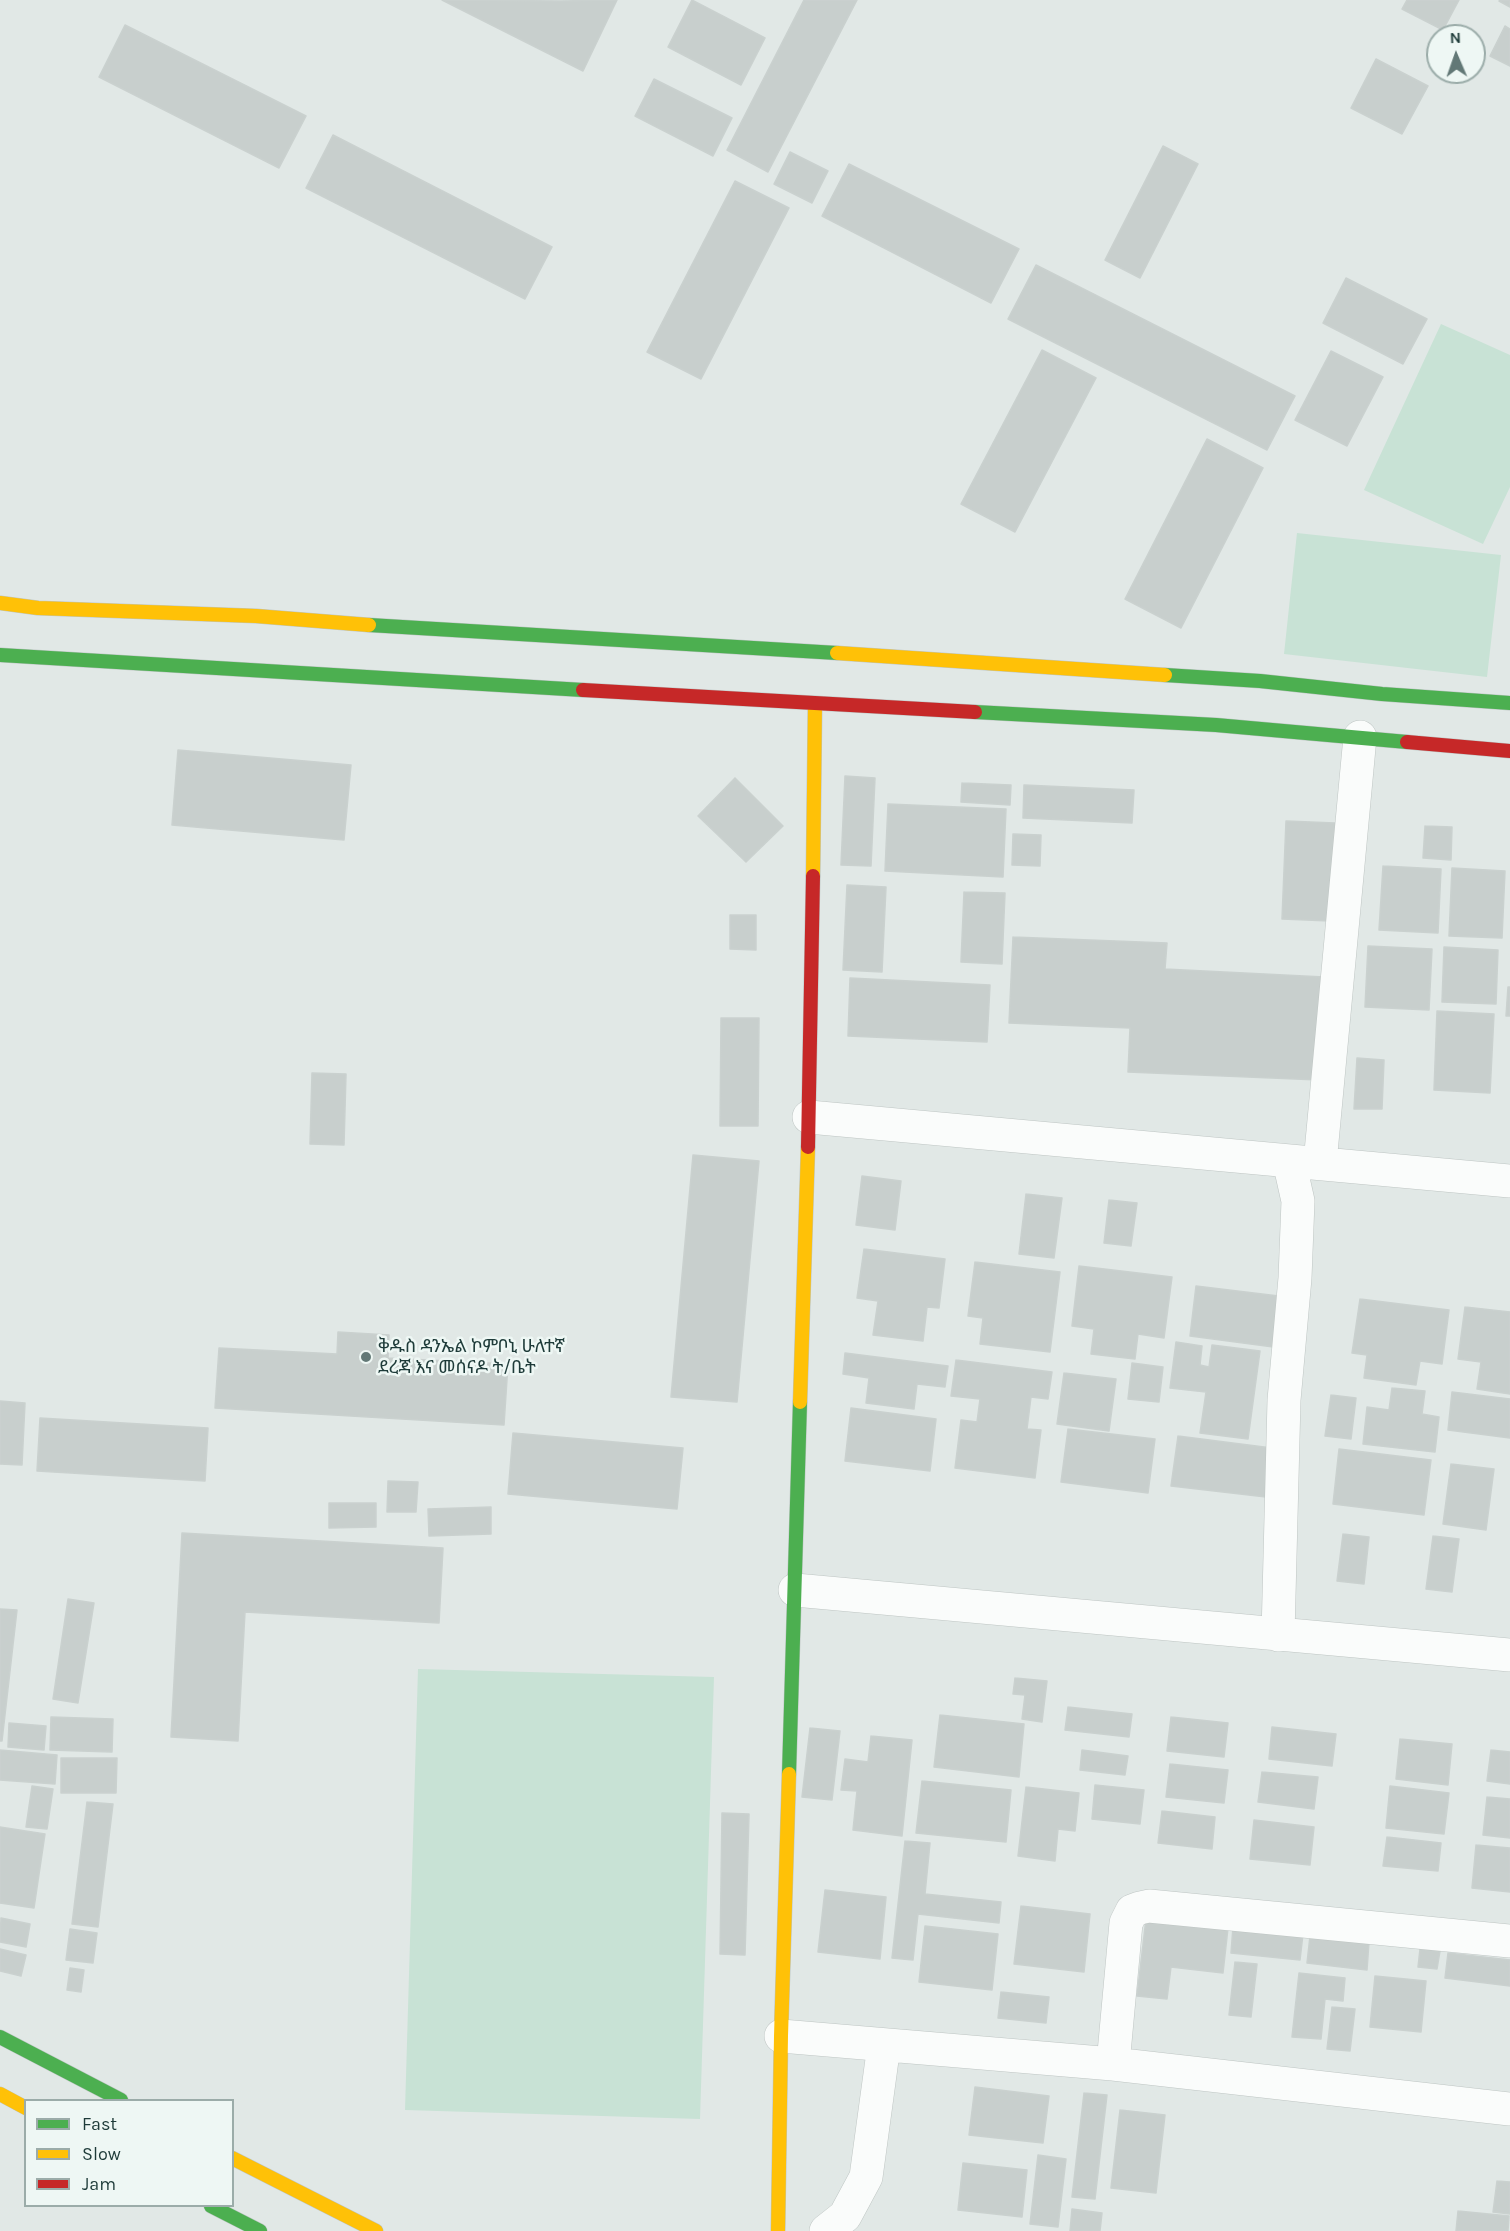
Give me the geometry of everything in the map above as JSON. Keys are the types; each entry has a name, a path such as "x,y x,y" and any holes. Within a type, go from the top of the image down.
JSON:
{"main road":[{"path":"0,603 38,608 256,616 476,633 910,657 1260,681 1382,694 1510,703"},
{"path":"0,655 815,704 1216,725 1510,750"},
{"path":"778,2231 781,2036 809,1117 815,704"},
{"path":"0,2037 119,2099"},
{"path":"0,2094 24,2107"},
{"path":"234,2159 376,2231"},
{"path":"215,2207 260,2231"}],"street":[{"path":"1278,1635 1284,1400 1295,1278 1298,1201 1360,737"},
{"path":"809,1117 1510,1181"},
{"path":"795,1590 1510,1655"},
{"path":"1113,2064 1126,1923 1132,1911 1140,1908 1149,1906 1510,1941"},
{"path":"781,2036 1113,2064 1510,2109"},
{"path":"826,2231 845,2216 866,2177 884,2045"}],"green space":[{"path":"1441,324 1510,355 1510,487 1483,544 1364,490"},
{"path":"1297,533 1501,555 1487,677 1284,654"},
{"path":"418,1669 714,1677 700,2119 405,2110"}],"building":[{"path":"442,0 561,1 617,0 583,71"},
{"path":"692,0 765,38 741,85 668,47"},
{"path":"804,0 857,0 768,172 727,150"},
{"path":"1407,0 1459,0 1446,24 1431,24 1402,9"},
{"path":"1510,0 1510,7 1499,1"},
{"path":"125,25 306,116 279,168 99,77"},
{"path":"1505,26 1510,29 1510,66 1490,56"},
{"path":"1376,59 1428,86 1402,134 1351,108"},
{"path":"654,79 732,118 713,156 635,116"},
{"path":"333,135 552,247 525,299 306,188"},
{"path":"1163,146 1198,164 1140,278 1105,260"},
{"path":"790,152 828,171 812,203 774,184"},
{"path":"849,164 1019,249 991,303 822,216"},
{"path":"735,181 789,208 701,379 647,352"},
{"path":"1036,265 1295,396 1267,450 1008,319"},
{"path":"1346,278 1427,319 1403,364 1323,323"},
{"path":"1042,350 1096,378 1015,532 961,504"},
{"path":"1331,351 1383,377 1347,446 1295,420"},
{"path":"1207,439 1263,468 1181,628 1125,599"},
{"path":"178,750 351,765 344,840 172,825"},
{"path":"845,776 875,778 871,866 841,865"},
{"path":"735,778 783,826 746,862 698,816"},
{"path":"962,783 1011,785 1010,805 961,802"},
{"path":"1024,785 1134,790 1132,823 1023,818"},
{"path":"888,804 1006,809 1003,877 885,871"},
{"path":"1286,821 1335,823 1330,921 1282,919"},
{"path":"1425,826 1452,827 1451,860 1423,858"},
{"path":"1013,834 1041,835 1040,866 1012,865"},
{"path":"1383,866 1441,869 1438,933 1379,930"},
{"path":"1452,868 1505,871 1502,938 1449,936"},
{"path":"847,885 886,887 882,972 843,970"},
{"path":"964,892 1005,893 1002,964 961,962"},
{"path":"730,915 756,915 756,950 730,949"},
{"path":"1013,937 1167,943 1165,969 1324,977 1319,1080 1128,1072 1130,1028 1009,1023"},
{"path":"1368,946 1432,949 1429,1010 1365,1007"},
{"path":"1444,947 1498,950 1496,1004 1442,1002"},
{"path":"850,978 990,985 987,1042 848,1036"},
{"path":"1508,987 1510,987 1510,1016 1506,1016"},
{"path":"1437,1011 1494,1014 1490,1093 1434,1090"},
{"path":"721,1018 759,1018 758,1126 720,1126"},
{"path":"1357,1058 1384,1060 1382,1109 1354,1109"},
{"path":"312,1073 346,1074 344,1145 310,1144"},
{"path":"693,1155 759,1161 737,1402 671,1397"},
{"path":"862,1176 901,1181 895,1230 856,1225"},
{"path":"1026,1194 1062,1198 1054,1258 1019,1254"},
{"path":"1109,1200 1137,1203 1131,1246 1104,1243"},
{"path":"864,1249 945,1259 939,1308 927,1307 923,1341 873,1335 878,1301 857,1298"},
{"path":"975,1262 1060,1272 1050,1352 980,1344 983,1318 968,1316"},
{"path":"1079,1266 1172,1277 1164,1338 1138,1334 1135,1359 1091,1354 1094,1329 1072,1326"},
{"path":"1196,1286 1287,1297 1281,1348 1190,1336"},
{"path":"1360,1299 1449,1310 1442,1364 1420,1361 1416,1385 1364,1378 1367,1355 1352,1353"},
{"path":"1465,1307 1510,1312 1510,1394 1477,1389 1481,1362 1458,1359"},
{"path":"338,1332 389,1335 388,1358 508,1364 504,1425 215,1408 219,1348 337,1354"},
{"path":"1176,1342 1202,1346 1200,1365 1209,1367 1212,1345 1260,1351 1248,1439 1200,1433 1206,1392 1170,1388"},
{"path":"845,1353 948,1366 945,1387 917,1384 914,1409 866,1403 869,1378 843,1374"},
{"path":"956,1360 1052,1372 1048,1399 1031,1397 1027,1429 1041,1430 1035,1478 955,1468 961,1420 977,1422 980,1399 951,1396"},
{"path":"1132,1363 1163,1367 1159,1402 1128,1399"},
{"path":"1064,1373 1116,1379 1109,1431 1057,1424"},
{"path":"1392,1388 1425,1391 1422,1414 1439,1417 1435,1452 1363,1444 1367,1407 1389,1410"},
{"path":"1452,1392 1510,1399 1510,1438 1448,1430"},
{"path":"1331,1395 1356,1398 1351,1439 1325,1436"},
{"path":"0,1401 25,1403 22,1465 0,1464"},
{"path":"851,1408 936,1419 930,1471 845,1461"},
{"path":"40,1418 208,1428 205,1481 37,1471"},
{"path":"1068,1429 1155,1439 1148,1493 1061,1482"},
{"path":"513,1433 683,1448 677,1509 508,1494"},
{"path":"1178,1436 1272,1448 1266,1497 1171,1486"},
{"path":"1339,1449 1431,1460 1424,1515 1333,1504"},
{"path":"1451,1464 1494,1469 1486,1530 1443,1524"},
{"path":"388,1481 418,1482 416,1512 387,1512"},
{"path":"329,1503 376,1503 376,1527 329,1528"},
{"path":"491,1507 491,1534 429,1536 428,1509"},
{"path":"182,1533 443,1548 439,1623 245,1612 238,1741 171,1737"},
{"path":"1343,1534 1369,1537 1364,1584 1337,1581"},
{"path":"1433,1536 1459,1539 1452,1592 1426,1589"},
{"path":"68,1599 94,1603 78,1703 53,1699"},
{"path":"0,1609 17,1610 2,1741 0,1741"},
{"path":"1015,1678 1047,1681 1042,1722 1022,1719 1025,1695 1013,1694"},
{"path":"1068,1707 1132,1714 1129,1737 1065,1730"},
{"path":"940,1715 1024,1724 1019,1777 934,1767"},
{"path":"51,1717 113,1719 112,1752 50,1750"},
{"path":"1171,1717 1228,1723 1224,1757 1167,1751"},
{"path":"9,1723 46,1726 44,1750 8,1747"},
{"path":"1272,1727 1336,1734 1332,1766 1269,1759"},
{"path":"810,1728 840,1731 832,1800 802,1797"},
{"path":"871,1736 912,1740 902,1836 853,1830 857,1791 841,1790 845,1759 868,1762"},
{"path":"1400,1739 1452,1744 1448,1785 1396,1779"},
{"path":"0,1750 57,1755 55,1784 0,1780"},
{"path":"1082,1750 1128,1756 1125,1775 1080,1770"},
{"path":"1491,1750 1510,1752 1510,1784 1487,1781"},
{"path":"61,1758 117,1758 116,1793 61,1793"},
{"path":"1170,1764 1228,1770 1224,1803 1166,1797"},
{"path":"1262,1772 1318,1777 1314,1809 1258,1802"},
{"path":"922,1781 1011,1790 1006,1842 916,1833"},
{"path":"1095,1785 1144,1790 1140,1824 1092,1819"},
{"path":"32,1786 53,1789 47,1829 26,1827"},
{"path":"1390,1786 1449,1793 1444,1834 1386,1828"},
{"path":"1026,1787 1079,1793 1075,1831 1058,1829 1055,1861 1018,1856"},
{"path":"1487,1797 1510,1799 1510,1838 1483,1835"},
{"path":"87,1802 113,1804 98,1927 72,1924"},
{"path":"1162,1811 1215,1817 1212,1849 1158,1843"},
{"path":"722,1813 749,1814 745,1955 720,1954"},
{"path":"1254,1820 1314,1827 1310,1865 1250,1859"},
{"path":"0,1827 45,1834 34,1908 0,1903"},
{"path":"1387,1837 1441,1843 1438,1871 1383,1866"},
{"path":"905,1841 930,1843 925,1894 1001,1902 999,1923 918,1914 913,1960 892,1958"},
{"path":"1476,1845 1510,1848 1510,1892 1472,1888"},
{"path":"825,1890 886,1897 880,1959 818,1952"},
{"path":"1021,1906 1090,1914 1084,1972 1014,1964"},
{"path":"1,1918 30,1924 26,1947 0,1942"},
{"path":"1146,1919 1228,1928 1223,1973 1171,1967 1167,1999 1137,1996"},
{"path":"925,1926 998,1934 992,1990 919,1982"},
{"path":"1233,1927 1303,1934 1300,1960 1231,1953"},
{"path":"70,1929 97,1933 93,1963 66,1960"},
{"path":"1310,1936 1369,1942 1367,1970 1307,1963"},
{"path":"0,1949 26,1955 21,1976 0,1971"},
{"path":"1420,1949 1440,1951 1437,1969 1418,1967"},
{"path":"1448,1953 1510,1960 1510,1986 1445,1978"},
{"path":"1235,1962 1257,1964 1251,2017 1229,2015"},
{"path":"70,1968 84,1970 81,1992 67,1990"},
{"path":"1299,1973 1345,1978 1343,2001 1325,1999 1321,2039 1292,2037"},
{"path":"1375,1976 1426,1981 1421,2032 1370,2027"},
{"path":"1001,1992 1049,1997 1046,2023 998,2018"},
{"path":"1332,2007 1355,2009 1350,2051 1327,2049"},
{"path":"975,2087 1049,2096 1043,2143 969,2135"},
{"path":"1084,2093 1107,2095 1095,2199 1072,2197"},
{"path":"1120,2110 1165,2115 1156,2193 1111,2188"},
{"path":"1038,2155 1066,2159 1058,2227 1030,2224"},
{"path":"963,2163 1027,2170 1022,2217 958,2210"},
{"path":"1497,2181 1510,2182 1510,2214 1493,2212"},
{"path":"1072,2209 1102,2213 1100,2231 1070,2231"},
{"path":"1458,2211 1509,2216 1508,2231 1456,2231"}],"traffic: fast":[{"path":"369,625 837,653"},
{"path":"0,655 583,690"},
{"path":"1165,675 1510,703"},
{"path":"975,712 1216,725 1407,742"},
{"path":"789,1774 800,1402"},
{"path":"0,2037 119,2099"},
{"path":"213,2207 260,2231"}],"traffic: slow":[{"path":"0,603 38,608 256,616 369,625"},
{"path":"837,653 1165,675"},
{"path":"813,876 815,704"},
{"path":"800,1402 808,1147"},
{"path":"778,2231 789,1774"},
{"path":"0,2094 24,2107"},
{"path":"234,2159 376,2231"}],"traffic: jam":[{"path":"583,690 975,712"},
{"path":"1407,742 1510,751"},
{"path":"808,1147 813,876"}],"place":[{"name":"ቅዱስ ዳንኤል ኮምቦኒ ሁለተኛ ደረጃ እና መሰናዶ ት/ቤት","path":"366,1357"}]}
